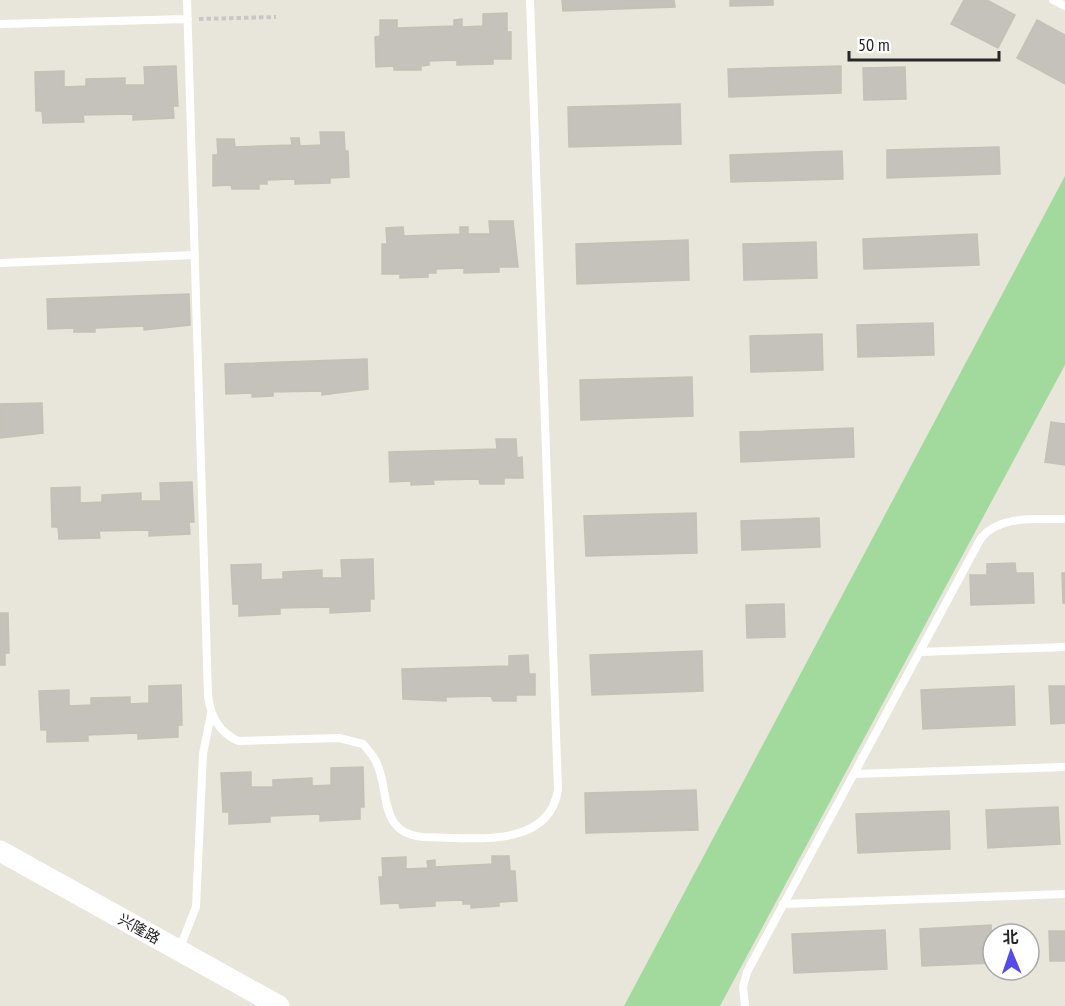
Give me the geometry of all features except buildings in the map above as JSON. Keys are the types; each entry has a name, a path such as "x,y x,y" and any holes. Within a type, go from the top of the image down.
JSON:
{"street":[{"name":"兴隆路","path":"0,852 279,1006"}],"lane":[{"path":"179,951 196,907 202,754 211,714 208,696 187,0"},
{"path":"211,714 228,736 238,741 339,738 363,744 378,765 386,808 393,821 413,836 516,835 543,822 556,801 558,790 531,0"},
{"path":"1053,0 1065,6"},
{"path":"0,24 188,19"},
{"path":"0,263 195,255"},
{"path":"751,1006 745,1006 743,987 747,972 987,532 1013,520 1065,519"},
{"path":"920,652 1065,647"},
{"path":"854,774 1065,767"},
{"path":"783,904 1065,894"}],"path":[{"path":"188,19 276,17"}],"green space":[{"path":"1065,176 1065,365 720,1006 624,1006"}]}
